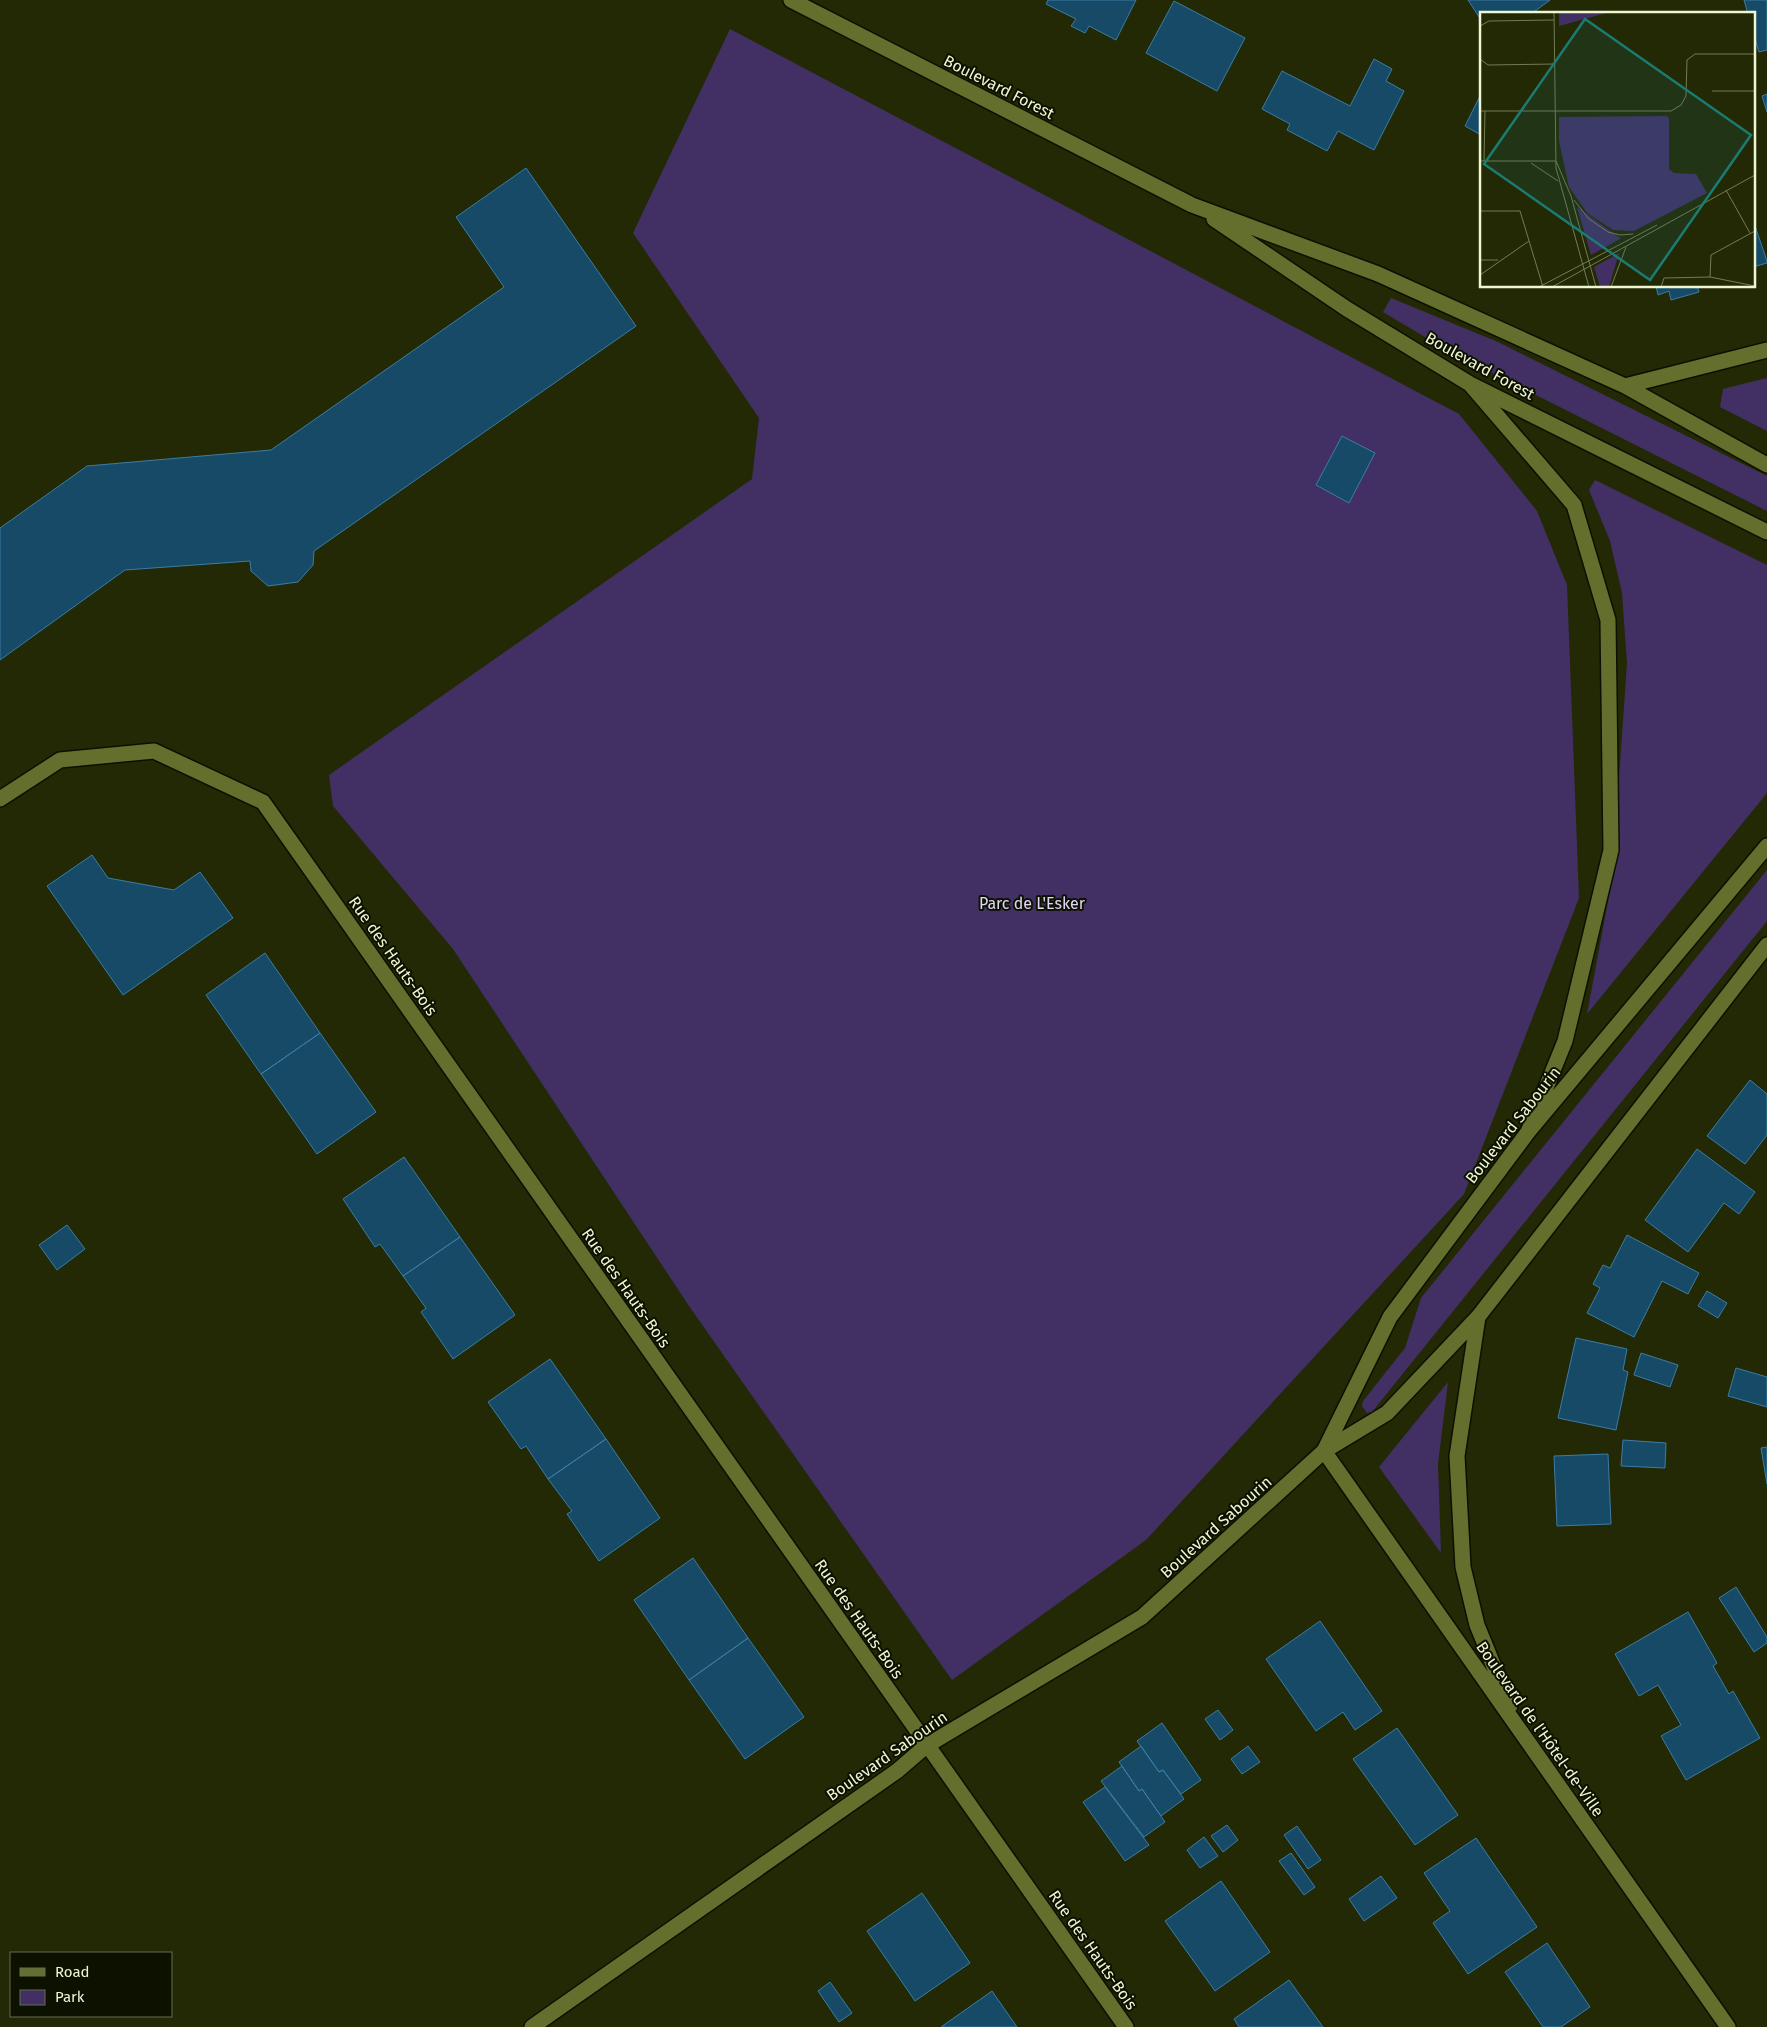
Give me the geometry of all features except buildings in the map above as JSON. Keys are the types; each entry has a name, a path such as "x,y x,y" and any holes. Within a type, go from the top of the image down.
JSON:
{"street":[{"name":"Boulevard Forest","path":"790,0 1192,205 1378,274 1625,386 1767,465"},
{"name":"Boulevard Forest","path":"1192,205 1347,309 1470,384 1767,532"},
{"path":"1625,386 1767,350"},
{"path":"1470,384 1574,504 1608,620 1611,850 1565,1041 1528,1132"},
{"name":"Rue des Hauts-Bois","path":"0,799 60,760 154,751 263,802 926,1746 1126,2027"},
{"name":"Boulevard Sabourin","path":"1324,1451 1390,1317 1528,1132 1767,846"},
{"name":"Boulevard Sabourin","path":"541,2025 889,1777 926,1746 1142,1617 1324,1451 1387,1413 1478,1317 1767,945"},
{"path":"1478,1317 1457,1456 1463,1567 1477,1625 1520,1730"},
{"name":"Boulevard de l'Hôtel-de-Ville","path":"1324,1451 1728,2027"}],"green space":[{"name":"Parc de L'Esker","path":"730,29 1459,414 1537,511 1567,585 1579,898 1464,1194 1146,1540 952,1680 689,1306 453,949 333,806 329,775 752,479 759,418 633,233"},
{"path":"1391,298 1498,342 1767,476 1767,511 1450,352 1383,312"},
{"path":"1767,378 1767,431 1720,407 1723,389"},
{"path":"1595,480 1767,565 1767,793 1587,1014 1612,880 1627,663 1622,593 1610,541 1589,490"},
{"path":"1767,870 1767,921 1372,1412 1367,1413 1362,1406 1363,1401 1405,1348 1421,1298"},
{"path":"1448,1382 1438,1464 1441,1553 1379,1467"}]}
